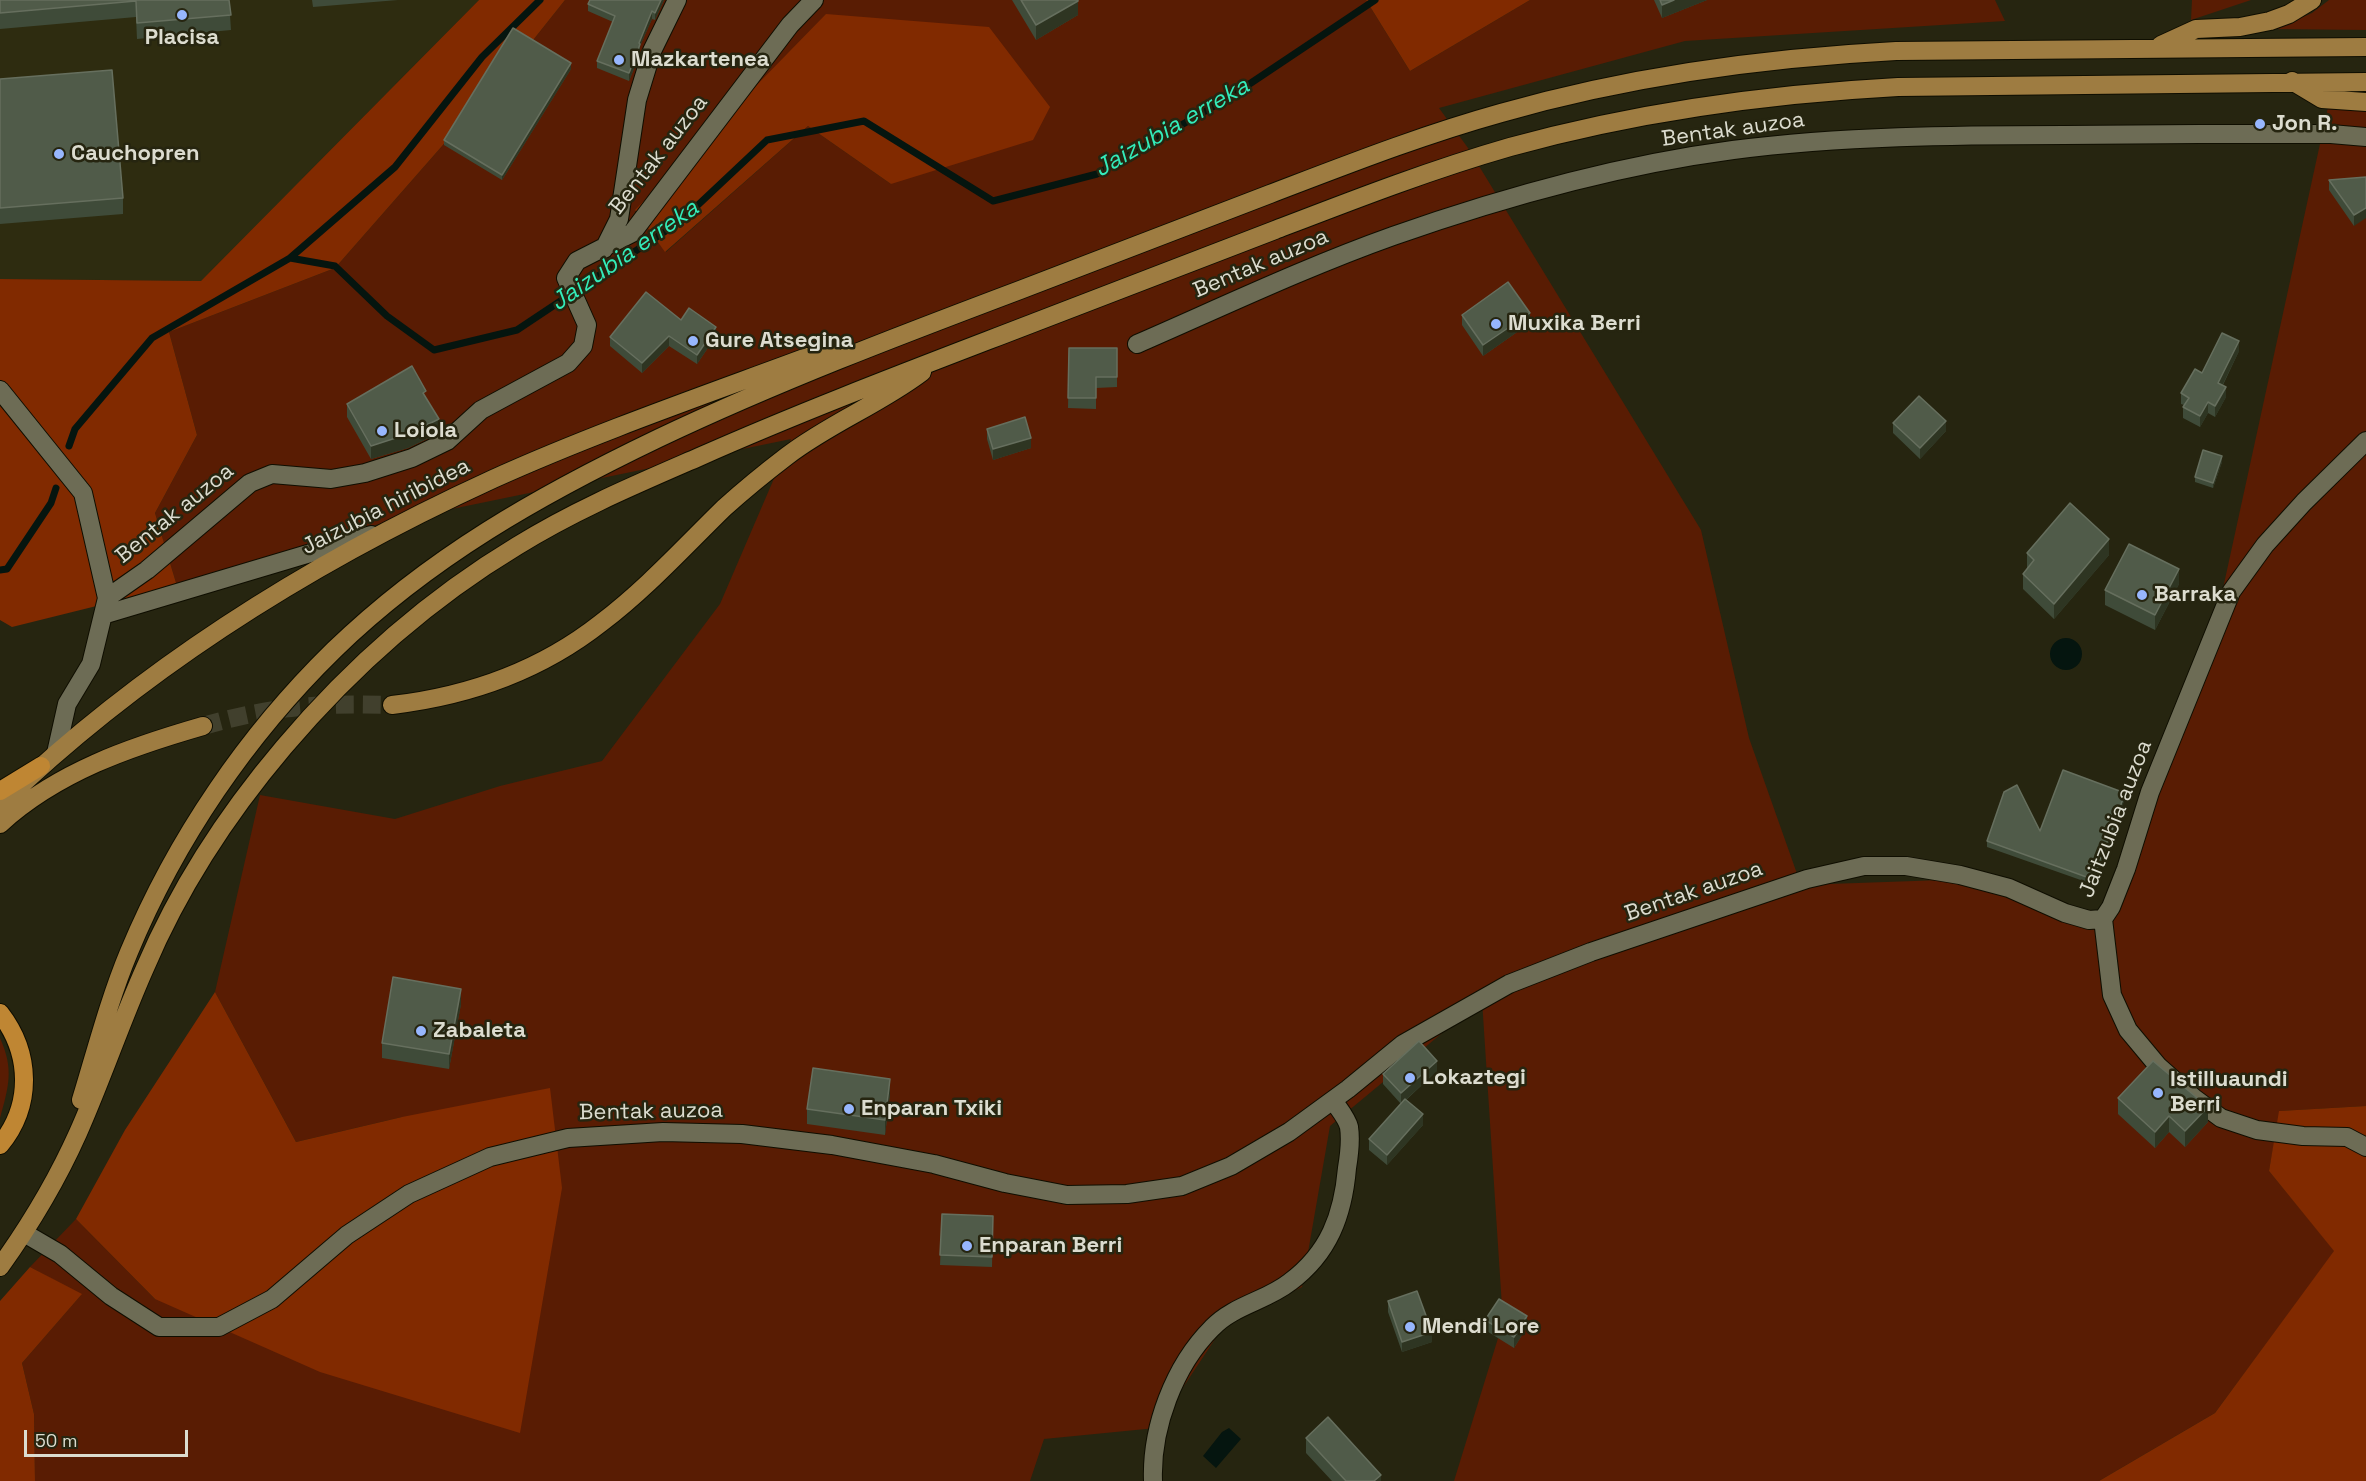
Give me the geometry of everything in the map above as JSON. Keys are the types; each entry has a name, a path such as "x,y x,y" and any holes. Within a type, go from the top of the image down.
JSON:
{"highway":[{"path":"0,791 41,766"},
{"path":"0,1013 17,1040 23,1058 25,1076 24,1094 19,1111 12,1128 0,1144"}],"main road":[{"path":"2154,48 2196,29 2240,27 2270,21 2289,14 2312,0"},
{"path":"48,1192 69,1136 127,957 149,908 200,816 262,730 318,666 372,615 413,581 501,520 625,454 714,412 848,355 1374,154 1490,116 1565,96 1696,70 1829,55 1896,51 2366,47"},
{"path":"2291,81 2322,99 2366,102"},
{"path":"0,1267 24,1233 76,1138 146,965 193,874 250,789 282,749 352,674 391,639 455,588 515,547 560,521 606,498 799,413 1389,186 1512,147 1638,117 1767,96 1898,87 2291,81 2366,82"},
{"name":"Jaizubia hiribidea","path":"0,805 41,766 109,710 231,622 321,567 390,529 494,479 603,433 807,357 848,355"},
{"path":"392,705 432,700 473,690 514,675 559,652 601,624 727,506 789,455 830,427 899,390 935,361"},
{"path":"0,824 38,795 85,767 135,746 203,726"}],"street":[{"name":"Bentak auzoa","path":"604,249 618,219 637,100 652,51 677,0"},
{"name":"Bentak auzoa","path":"105,607 250,483 272,474 332,479 365,473 412,458 447,441 481,410 568,363 583,346 587,325 566,278 577,261 632,233 790,25 814,0"},
{"name":"Bentak auzoa","path":"1137,344 1287,278 1449,217 1549,188 1643,167 1732,151 1857,139 1951,135 2302,134 2366,137"},
{"name":"Bentak auzoa","path":"0,390 83,493 105,607"},
{"name":"Jaitzubia auzoa","path":"2366,441 2304,502 2265,545 2231,592 2150,792 2112,907 2103,919 2112,995 2128,1030 2158,1066 2194,1098 2222,1118 2257,1130 2303,1136 2347,1137 2366,1147"},
{"path":"56,753 67,704 91,664 105,607 390,529"},
{"name":"Bentak auzoa","path":"24,1233 60,1254 111,1296 159,1327 219,1327 272,1299 347,1236 409,1194 490,1157 568,1138 663,1132 742,1134 832,1145 934,1164 1005,1183 1067,1195 1127,1194 1182,1186 1231,1166 1289,1132 1403,1044 1509,984 1591,952 1807,879 1863,866 1906,866 1959,875 2009,888 2065,913 2089,920 2103,919"},
{"path":"1153,1481 1152,1464 1157,1427 1179,1372 1212,1328 1235,1310 1288,1284 1313,1263 1333,1232 1345,1198 1349,1126 1333,1100"}],"shaded area":[{"path":"0,0 479,0 201,281 0,279"},
{"path":"479,0 565,0 514,64 335,268 169,332 197,435 155,513 177,586 12,627 0,620 0,279 201,281"},
{"path":"565,0 1366,0 1410,71 1530,0 1995,0 2005,21 1685,41 1439,108 1468,148 1701,530 1749,738 1801,885 1971,879 2099,918 2210,648 2330,98 2366,110 2366,1106 2280,1111 2269,1171 2335,1251 2215,1413 2099,1481 1454,1481 1503,1322 1482,1000 1330,1126 1302,1287 1225,1324 1156,1428 1044,1439 1030,1481 35,1481 34,1414 22,1363 81,1295 30,1267 76,1219 155,1299 402,1117 296,1142 215,992 260,795 395,819 500,786 602,761 720,604 791,439 379,524 177,586 155,513 197,435 169,332 335,268 514,64","holes":["989,27 891,184 808,126 666,252 635,211"]},
{"path":"1366,0 1530,0 1410,71"},
{"path":"2192,0 2251,0 2191,20"},
{"path":"2329,0 2366,0 2366,30 2275,29 2312,13"},
{"path":"826,14 989,27 1050,107 1033,140 891,184 808,126 665,252 635,210"},
{"path":"2066,638 2077,643 2082,654 2077,665 2066,670 2055,665 2050,654 2055,643"},
{"path":"215,992 296,1142 402,1117 550,1088 562,1188 520,1433 320,1372 155,1299 76,1219 125,1130"},
{"path":"0,1038 7,1059 9,1078 0,1118"},
{"path":"2366,1106 2366,1481 2099,1481 2215,1413 2334,1251 2269,1171 2279,1111"},
{"path":"30,1267 82,1294 22,1363 34,1414 35,1481 0,1481 0,1301"},
{"path":"1229,1428 1241,1439 1216,1468 1203,1456 1222,1432"}],"building":[{"path":"0,0 229,0 231,15 137,23 136,1 0,13"},
{"path":"590,0 661,0 655,13 652,11 629,73 597,61 615,16 588,4"},
{"path":"1021,0 1078,0 1078,1 1036,25"},
{"path":"1660,0 1674,0 1662,5"},
{"path":"513,28 571,63 502,175 444,140"},
{"name":"Cauchopren","path":"112,70 123,198 0,208 0,79"},
{"path":"2366,177 2366,208 2354,215 2329,180"},
{"name":"Muxika Berri","path":"1508,282 1530,313 1483,345 1462,315"},
{"path":"646,292 681,320 689,308 716,327 697,355 669,336 642,363 610,337"},
{"path":"2222,333 2239,341 2218,383 2226,387 2215,406 2208,402 2200,416 2183,407 2189,398 2181,393 2195,369 2202,373"},
{"path":"1069,348 1117,348 1117,377 1096,377 1096,398 1068,398"},
{"path":"412,366 426,391 423,393 439,419 408,434 371,446 347,404"},
{"path":"1919,396 1946,421 1920,448 1893,423"},
{"path":"1025,417 1031,438 993,449 987,429"},
{"path":"2203,450 2222,456 2213,483 2195,477"},
{"path":"2070,503 2109,539 2054,604 2023,574 2034,560 2027,553"},
{"name":"Barraka","path":"2129,544 2179,569 2155,615 2105,590"},
{"path":"2063,770 2125,793 2092,879 1987,841 2004,792 2017,785 2040,831"},
{"name":"Zabaleta","path":"393,977 461,989 449,1054 382,1043"},
{"name":"Lokaztegi","path":"1419,1041 1437,1061 1401,1093 1383,1074"},
{"name":"Istilluaundi Berri","path":"2153,1061 2208,1107 2185,1131 2169,1116 2155,1132 2118,1098"},
{"name":"Enparan Txiki","path":"813,1068 890,1079 885,1120 807,1109"},
{"path":"1405,1099 1423,1114 1387,1155 1369,1139"},
{"name":"Enparan Berri","path":"942,1214 993,1216 992,1257 940,1255"},
{"name":"Mendi Lore","path":"1417,1291 1432,1332 1402,1342 1388,1301"},
{"path":"1499,1299 1527,1316 1514,1337 1485,1320"},
{"path":"1328,1417 1381,1475 1374,1481 1346,1481 1306,1438"}],"waterway":[{"path":"290,258 395,167 482,57 540,0"},
{"name":"Jaizubia erreka","path":"69,446 75,429 152,338 290,258 335,266 387,316 434,350 517,330 682,220 767,140 864,121 993,201 1097,174 1233,95 1375,0"},
{"name":"Jaizubia erreka","path":"0,570 7,569 51,503 56,488"}],"tunnel":[{"path":"203,726 252,714 297,707 392,705"}],"place":[{"name":"Placisa","path":"182,15"},
{"name":"Mazkartenea","path":"619,60"},
{"name":"Jon R.","path":"2260,124"},
{"name":"Cauchopren","path":"59,154"},
{"name":"Muxika Berri","path":"1496,324"},
{"name":"Gure Atsegina","path":"693,341"},
{"name":"Loiola","path":"382,431"},
{"name":"Barraka","path":"2142,595"},
{"name":"Zabaleta","path":"421,1031"},
{"name":"Lokaztegi","path":"1410,1078"},
{"name":"Istilluaundi Berri","path":"2158,1093"},
{"name":"Enparan Txiki","path":"849,1109"},
{"name":"Enparan Berri","path":"967,1246"},
{"name":"Mendi Lore","path":"1410,1327"}]}
